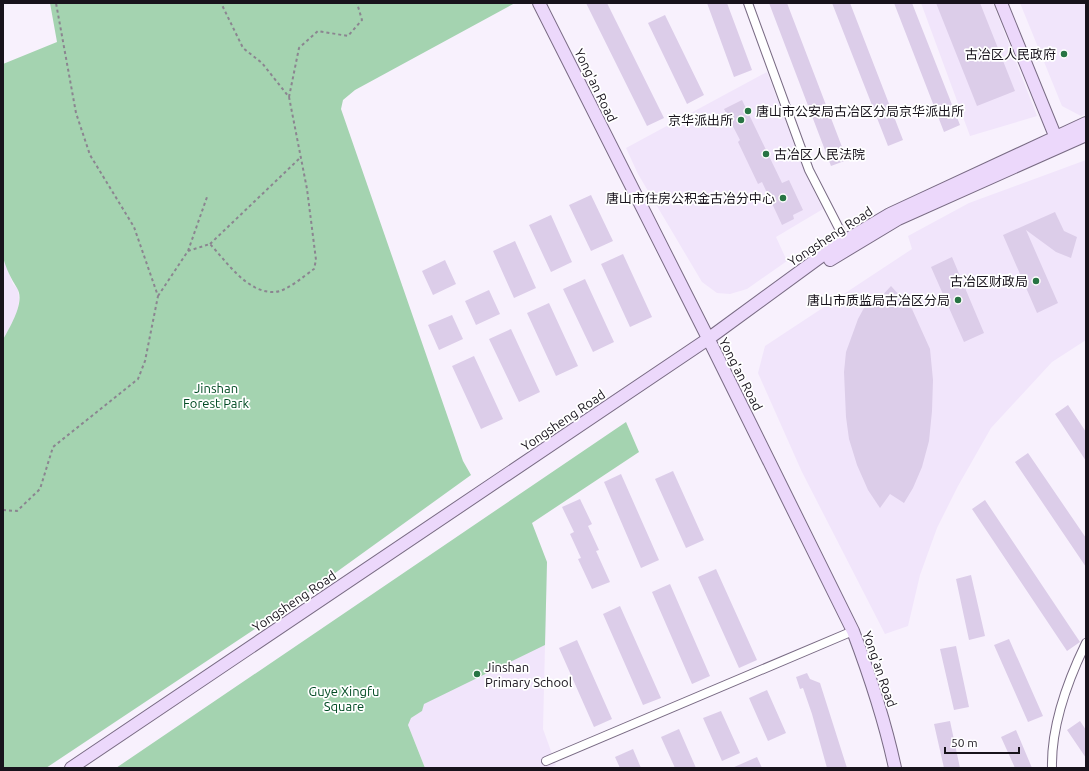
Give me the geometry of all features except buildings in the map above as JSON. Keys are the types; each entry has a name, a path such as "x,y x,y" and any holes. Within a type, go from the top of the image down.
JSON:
{"main road":[{"name":"Yong'an Road","path":"539,3 710,342 853,631 870,675 888,737 894,768"},
{"path":"1001,3 1056,138"},
{"name":"Yongsheng Road","path":"71,768 710,342 845,240 890,214 1086,123"},
{"name":"Yongsheng Road","path":"86,768 835,256 898,219 1086,135"}],"street":[{"path":"748,3 809,170 845,240"},
{"path":"546,761 853,631"},
{"path":"1052,768 1052,752 1062,701 1076,664 1086,644"}],"path":[{"path":"56,3 76,113 90,155 134,227 158,296"},
{"path":"221,3 243,48 262,63 289,97"},
{"path":"210,244 240,276 252,286 261,290 275,292 294,284 314,269 316,260 307,189 289,97 299,48 318,31 348,36 362,20 357,3"},
{"path":"188,251 210,244 301,156"},
{"path":"3,510 17,512 40,489 53,447 138,379 145,361 158,296 188,251 207,197"}],"shaded area":[{"path":"921,3 993,3 1037,116 970,136"},
{"name":"古冶区人民政府","path":"1020,3 1086,3 1086,114 1081,116 1062,106"},
{"path":"767,72 805,173 823,209 776,237 787,261 747,289 730,294 717,293 702,282 638,174 626,148"},
{"path":"1086,160 1086,340 1052,362 991,428 958,486 937,528 920,575 908,626 885,634 802,472 758,373 765,346 912,249 908,236 969,203"},
{"path":"3,257 13,284 18,289 19,300 17,314 3,340"},
{"name":"Jinshan Primary School","path":"547,562 543,729 556,765 549,768 425,768 408,725 410,718 422,711 423,704"}],"green space":[{"name":"Jinshan Forest Park","path":"50,3 515,3 355,90 343,100 341,109 463,461 471,475 288,607 46,768 3,768 3,340 16,315 19,294 3,257 3,64 57,42"},
{"name":"Guye Xingfu Square","path":"626,422 639,452 532,523 547,562 545,645 424,704 422,711 411,718 408,725 425,768 116,768"}],"place":[{"name":"古冶区人民政府","path":"1064,54"},
{"name":"唐山市公安局古冶区分局京华派出所","path":"748,111"},
{"name":"京华派出所","path":"741,120"},
{"name":"古冶区人民法院","path":"766,154"},
{"name":"唐山市住房公积金古冶分中心","path":"783,198"},
{"name":"古冶区财政局","path":"1036,281"},
{"name":"唐山市质监局古冶区分局","path":"958,300"},
{"name":"Jinshan Primary School","path":"477,674"}]}
